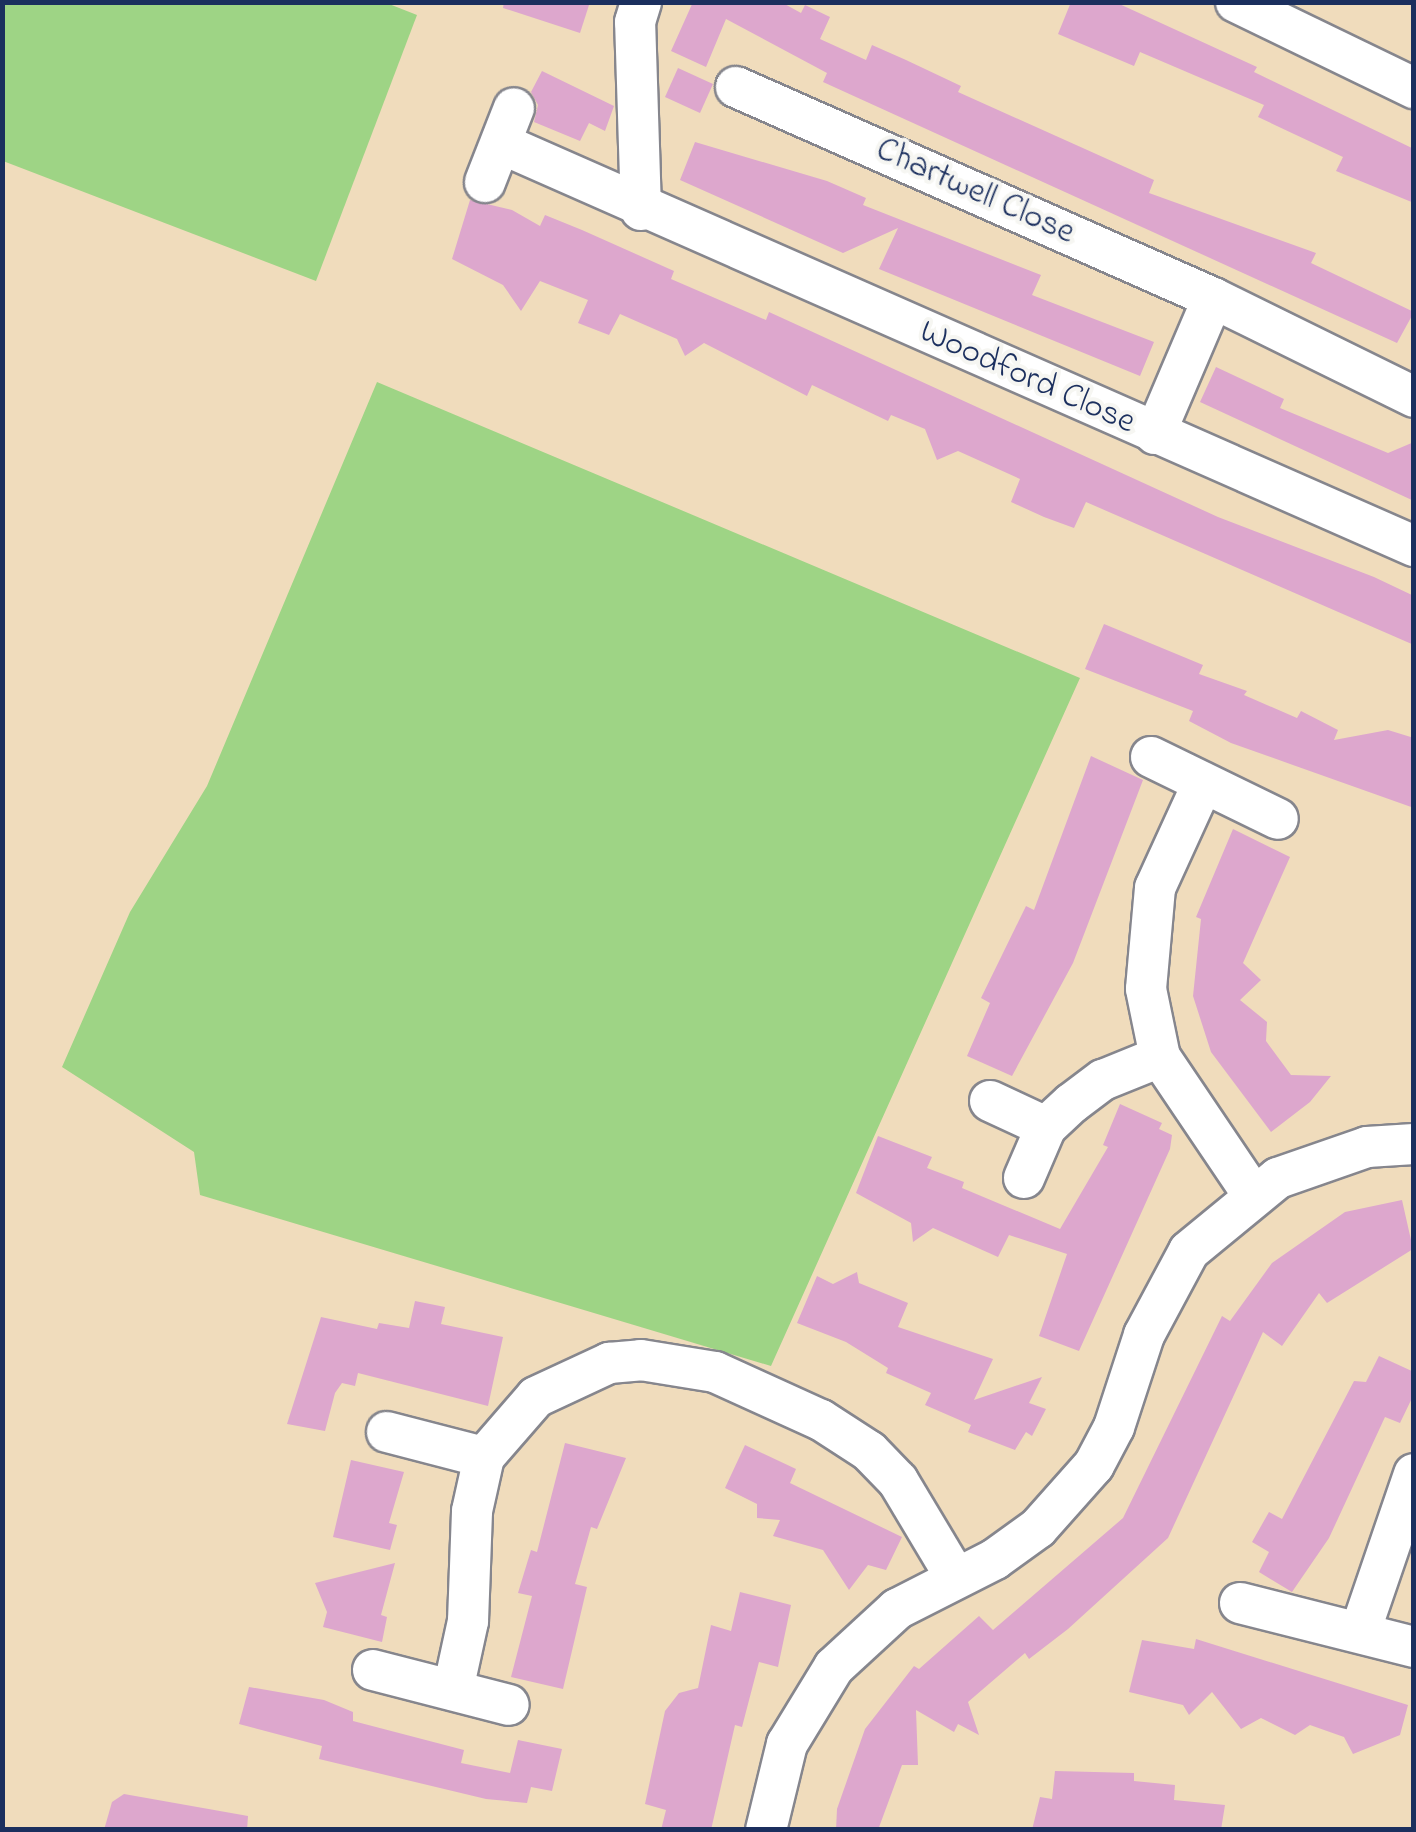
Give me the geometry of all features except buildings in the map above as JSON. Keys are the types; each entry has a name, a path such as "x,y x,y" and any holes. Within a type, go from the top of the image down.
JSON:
{"street":[{"path":"641,2 635,22 641,210"},
{"path":"1236,2 1414,88"},
{"name":"Chartwell Close","path":"736,87 1213,298 1414,396"},
{"name":"Woodford Close","path":"485,182 508,126 641,210 1414,546"},
{"path":"1155,434 1213,298"},
{"path":"1150,757 1278,819"},
{"path":"1203,783 1155,888 1148,923 1146,989 1160,1057 1253,1195"},
{"path":"1024,1178 1046,1127 1103,1080 1160,1057"},
{"path":"990,1101 1046,1127"},
{"path":"766,1830 787,1744 834,1667 897,1609 1024,1539 1070,1496 1114,1427 1162,1294 1188,1251 1253,1195 1323,1158 1414,1144"},
{"path":"454,1690 468,1621 472,1511 484,1457 536,1397 570,1377 641,1360 715,1372 821,1420 869,1452 920,1509 956,1578"},
{"path":"387,1432 484,1457"},
{"path":"1360,1632 1414,1474"},
{"path":"1240,1604 1414,1648"},
{"path":"373,1670 509,1705"}],"green space":[{"path":"384,2 417,15 316,281 3,161 3,3"},
{"path":"377,382 1080,678 771,1366 200,1195 194,1152 62,1067 130,912 207,786"}]}
